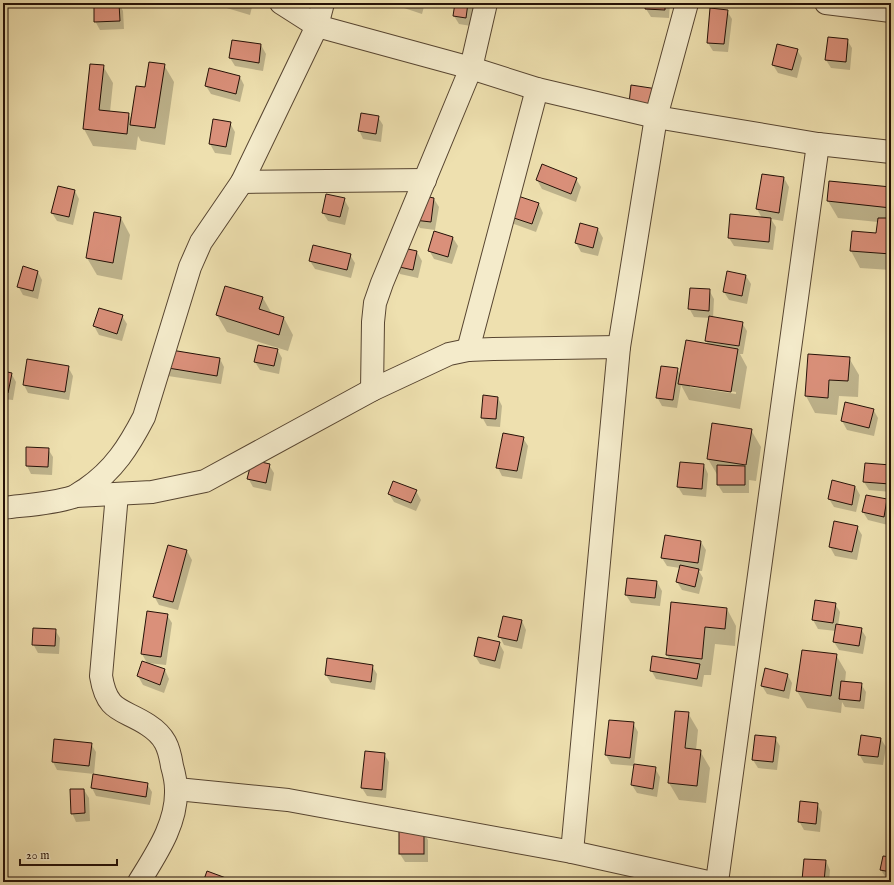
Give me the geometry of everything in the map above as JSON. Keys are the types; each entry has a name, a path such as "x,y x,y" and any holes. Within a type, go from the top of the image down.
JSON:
{"street":[{"path":"281,3 317,26 471,68 537,89 656,117 818,144 891,152"},
{"path":"75,496 101,479 118,460 132,440 144,417 190,267 202,242 242,182 317,26 323,3"},
{"path":"372,390 372,322 375,303 471,68 486,3"},
{"path":"572,852 619,347 656,117 686,3"},
{"path":"826,3 891,11"},
{"path":"468,350 537,89"},
{"path":"718,882 818,144"},
{"path":"242,182 425,180"},
{"path":"3,508 50,503 75,496 152,492 205,481 372,390 449,354 468,350 619,347"},
{"path":"118,494 101,676 103,688 107,698 118,710 149,726 161,736 170,749 176,789 174,813 162,845 139,882"},
{"path":"176,789 288,800 572,852 708,882"}],"building":[{"path":"94,3 119,3 120,21 94,22"},
{"path":"233,3 247,3 246,7"},
{"path":"455,3 468,3 466,18 453,16"},
{"path":"646,3 665,3 665,10 645,9"},
{"path":"710,8 728,10 724,44 707,43"},
{"path":"828,37 848,39 846,62 825,60"},
{"path":"232,40 261,44 259,63 229,58"},
{"path":"777,44 798,49 792,70 772,65"},
{"path":"149,62 165,64 155,128 130,125 136,86 145,87"},
{"path":"90,64 104,65 99,110 129,113 127,134 83,129"},
{"path":"209,68 240,76 236,94 205,86"},
{"path":"631,85 664,90 661,108 629,103"},
{"path":"361,113 379,116 376,134 358,131"},
{"path":"213,119 231,122 226,147 209,144"},
{"path":"542,164 577,178 571,194 536,180"},
{"path":"762,174 784,177 779,213 756,209"},
{"path":"829,181 891,187 891,208 827,201"},
{"path":"58,186 75,190 69,217 51,213"},
{"path":"326,194 345,198 340,217 322,213"},
{"path":"418,195 434,198 431,222 414,220"},
{"path":"515,195 539,203 532,224 508,216"},
{"path":"94,212 121,217 113,263 86,258"},
{"path":"730,214 771,218 769,242 728,238"},
{"path":"878,218 891,218 891,254 850,251 852,231 876,233"},
{"path":"580,223 598,228 593,248 575,243"},
{"path":"434,231 453,237 448,257 428,251"},
{"path":"313,245 351,254 347,270 309,261"},
{"path":"399,247 417,251 413,270 395,266"},
{"path":"23,266 38,271 33,291 17,287"},
{"path":"727,271 746,275 742,296 723,292"},
{"path":"225,286 263,297 259,309 284,317 279,335 216,315"},
{"path":"690,288 710,289 709,311 688,309"},
{"path":"99,308 123,315 117,334 93,326"},
{"path":"709,316 743,322 739,346 705,341"},
{"path":"686,340 738,349 731,392 678,384"},
{"path":"258,345 278,349 274,366 254,362"},
{"path":"165,349 220,358 217,376 162,367"},
{"path":"808,354 850,357 848,381 829,380 828,398 805,396"},
{"path":"27,359 69,366 65,392 23,385"},
{"path":"661,366 678,368 673,400 656,398"},
{"path":"3,371 12,373 8,393 3,392"},
{"path":"483,395 498,397 496,419 481,418"},
{"path":"845,402 874,409 869,428 841,421"},
{"path":"712,423 752,429 746,465 707,459"},
{"path":"503,433 524,437 517,471 496,468"},
{"path":"26,447 49,448 48,467 26,466"},
{"path":"252,460 270,464 266,483 247,479"},
{"path":"680,462 704,464 702,489 677,487"},
{"path":"865,463 891,465 890,484 863,482"},
{"path":"717,465 745,466 745,485 717,485"},
{"path":"832,480 855,486 852,505 828,499"},
{"path":"393,481 417,490 411,503 388,494"},
{"path":"866,495 887,499 884,517 862,512"},
{"path":"834,521 858,526 852,552 829,547"},
{"path":"665,535 701,541 698,563 661,558"},
{"path":"168,545 187,550 173,602 153,597"},
{"path":"680,565 699,569 695,587 676,582"},
{"path":"627,578 657,581 655,598 625,595"},
{"path":"815,600 836,603 833,623 812,620"},
{"path":"671,602 727,608 725,629 705,627 702,659 666,655"},
{"path":"147,611 168,614 161,657 141,654"},
{"path":"503,616 522,620 517,641 498,637"},
{"path":"836,624 862,628 859,646 833,642"},
{"path":"33,628 56,629 55,646 32,645"},
{"path":"478,637 500,642 495,661 474,656"},
{"path":"802,650 837,654 831,696 796,691"},
{"path":"652,656 700,664 697,679 650,671"},
{"path":"327,658 373,665 371,682 325,675"},
{"path":"142,661 165,669 160,685 137,676"},
{"path":"765,668 788,674 784,691 761,686"},
{"path":"841,681 862,683 860,701 839,699"},
{"path":"675,711 689,712 685,748 701,750 697,786 668,783"},
{"path":"891,716 891,738 887,737"},
{"path":"609,720 634,722 630,758 605,755"},
{"path":"755,735 776,737 773,762 752,760"},
{"path":"861,735 881,738 878,757 858,755"},
{"path":"54,739 92,743 89,766 52,762"},
{"path":"365,751 385,753 382,790 361,788"},
{"path":"634,764 656,767 653,789 631,785"},
{"path":"93,774 148,783 146,797 91,788"},
{"path":"70,789 84,789 85,813 71,814"},
{"path":"800,801 818,803 816,824 798,822"},
{"path":"399,830 424,830 424,854 399,854"},
{"path":"883,856 891,857 891,872 880,870"},
{"path":"804,859 826,860 824,882 802,880"},
{"path":"207,871 226,878 224,882 203,882"}]}
